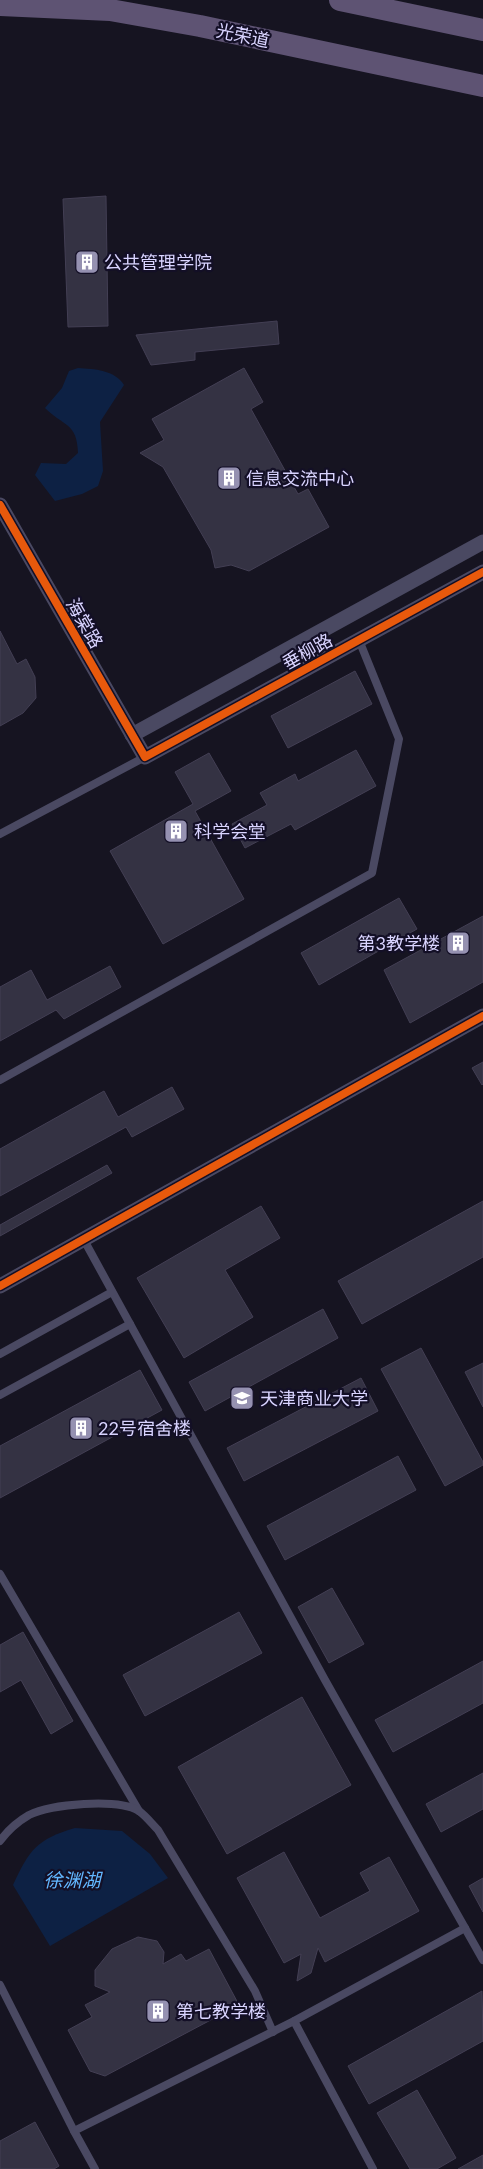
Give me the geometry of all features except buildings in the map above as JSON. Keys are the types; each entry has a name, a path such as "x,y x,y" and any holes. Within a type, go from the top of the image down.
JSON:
{"main road":[{"path":"340,0 483,30"},
{"name":"光荣道","path":"0,5 119,12 200,26 483,86"}],"street":[{"name":"海棠路","path":"0,505 145,757"},
{"name":"垂柳路","path":"132,735 483,542"},
{"name":"垂柳路","path":"145,757 483,572"},
{"path":"0,1286 483,1016"}],"lane":[{"path":"0,1080 372,873 399,739 359,640"},
{"path":"0,834 145,757"},
{"path":"84,1240 325,1680 483,1960"},
{"path":"0,1354 112,1292"},
{"path":"0,1396 130,1324"},
{"path":"0,1574 138,1811 158,1830 255,1991 273,2032"},
{"path":"0,1840 9,1828 30,1815 60,1807 106,1803 138,1811"},
{"path":"74,2131 273,2032 465,1928"},
{"path":"0,1985 95,2169"},
{"path":"294,2021 373,2169"}],"water":[{"path":"78,368 110,373 124,385 100,422 103,471 98,486 82,494 55,501 35,475 41,463 66,464 78,453 77,443 72,430 45,408 62,388 69,371"},
{"name":"徐渊湖","path":"75,1828 122,1831 150,1854 168,1878 50,1946 13,1885 24,1863 36,1848 52,1837"}],"cycle path":[{"path":"0,505 145,757 483,572"},
{"path":"0,1286 483,1016"}],"place":[{"name":"公共管理学院","path":"87,262"},
{"name":"信息交流中心","path":"229,478"},
{"name":"科学会堂","path":"176,831"},
{"name":"第3教学楼","path":"458,943"},
{"name":"天津商业大学","path":"242,1398"},
{"name":"22号宿舍楼","path":"81,1428"},
{"name":"第七教学楼","path":"158,2011"}]}
